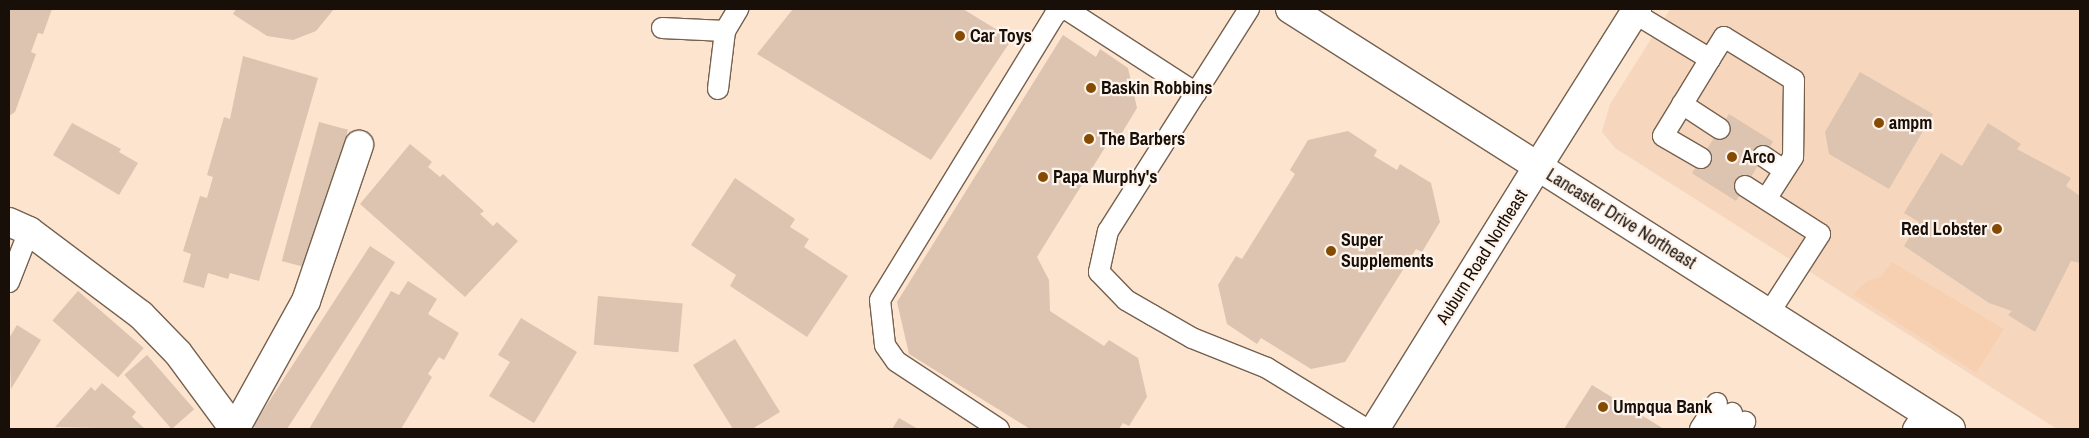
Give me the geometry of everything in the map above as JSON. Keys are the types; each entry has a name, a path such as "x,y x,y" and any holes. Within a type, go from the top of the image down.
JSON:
{"street":[{"name":"Lancaster Drive Northeast","path":"1290,9 1769,313 1918,420 1951,429"},
{"name":"Auburn Road Northeast","path":"1375,429 1636,11"},
{"path":"19,227 141,315 178,353 234,429 306,301 359,145"}],"lane":[{"path":"718,89 725,31 738,9"},
{"path":"999,429 896,361 885,345 880,300 1055,14 1065,9 1196,93"},
{"path":"1249,9 1108,231 1099,272 1126,300 1192,338 1267,368 1366,429"},
{"path":"1636,11 1710,59"},
{"path":"662,28 725,31"},
{"path":"1701,158 1663,136 1724,37 1794,80 1793,157 1766,199"},
{"path":"1682,104 1720,129"},
{"path":"1763,156 1784,170"},
{"path":"1745,186 1820,234 1769,313"},
{"path":"9,282 19,227"},
{"path":"1700,429 1731,419"}],"shaded area":[{"path":"1670,9 2080,9 2080,429 2057,429 1615,148 1602,132 1610,104"},
{"path":"1892,262 2004,329 1976,373 1853,294 1867,281 1880,277"}],"building":[{"path":"9,9 52,9 43,34 38,33 31,52 36,54 15,112 9,116"},
{"path":"236,9 334,9 316,31 293,40 267,36 233,14"},
{"path":"793,9 963,9 1012,39 931,160 757,54"},
{"path":"1063,35 1096,57 1100,49 1128,68 1137,108 1120,136 1114,133 1037,257 1049,280 1050,311 1104,346 1109,340 1138,358 1147,397 1129,426 1123,423 1119,429 1030,429 909,354 897,302"},
{"path":"243,56 318,78 259,281 230,273 228,279 208,273 204,288 183,282 191,254 183,251 200,196 207,198 213,177 207,175 224,117 230,119"},
{"name":"ampm","path":"1860,72 1933,114 1889,189 1829,154 1825,132"},
{"name":"Arco","path":"1729,114 1773,142 1736,201 1692,173"},
{"path":"319,122 348,130 311,269 282,261"},
{"path":"72,123 121,149 119,152 138,163 119,195 53,155"},
{"name":"Red Lobster","path":"1988,123 2021,144 2017,149 2071,178 2066,186 2080,196 2080,263 2071,261 2035,332 2008,315 2012,311 1989,303 1904,246 1919,222 1904,213 1941,153 1962,166"},
{"name":"Super Supplements","path":"1348,131 1377,150 1374,156 1397,170 1400,164 1431,183 1440,222 1422,252 1416,249 1345,362 1311,369 1261,338 1257,344 1227,324 1218,285 1236,256 1242,259 1295,174 1290,170 1308,140"},
{"path":"410,144 432,162 428,167 440,177 443,174 484,211 480,214 493,226 497,222 518,241 465,297 360,204"},
{"path":"735,178 795,219 790,227 809,239 804,247 848,276 807,337 730,286 736,275 691,245"},
{"path":"370,246 395,262 287,429 257,429 253,426"},
{"path":"408,281 437,299 428,314 459,333 444,360 439,357 428,374 432,377 401,429 309,429 391,291 399,295"},
{"path":"78,291 144,348 118,378 52,320"},
{"path":"598,296 683,303 678,352 594,345"},
{"path":"521,318 577,352 534,423 489,396 510,362 498,355"},
{"path":"17,325 41,340 11,389 9,338"},
{"path":"735,339 780,412 752,429 733,429 693,365"},
{"path":"147,355 194,409 172,429 124,375"},
{"path":"102,383 136,412 132,417 145,429 55,427 91,387 95,391"},
{"name":"Umpqua Bank","path":"1592,385 1664,429 1564,429"},
{"path":"899,418 918,429 892,429"}],"place":[{"name":"Car Toys","path":"960,36"},
{"name":"Baskin Robbins","path":"1091,88"},
{"name":"ampm","path":"1879,123"},
{"name":"The Barbers","path":"1089,139"},
{"name":"Arco","path":"1732,157"},
{"name":"Papa Murphy's","path":"1043,177"},
{"name":"Red Lobster","path":"1997,229"},
{"name":"Super Supplements","path":"1331,251"},
{"name":"Umpqua Bank","path":"1603,407"}]}
